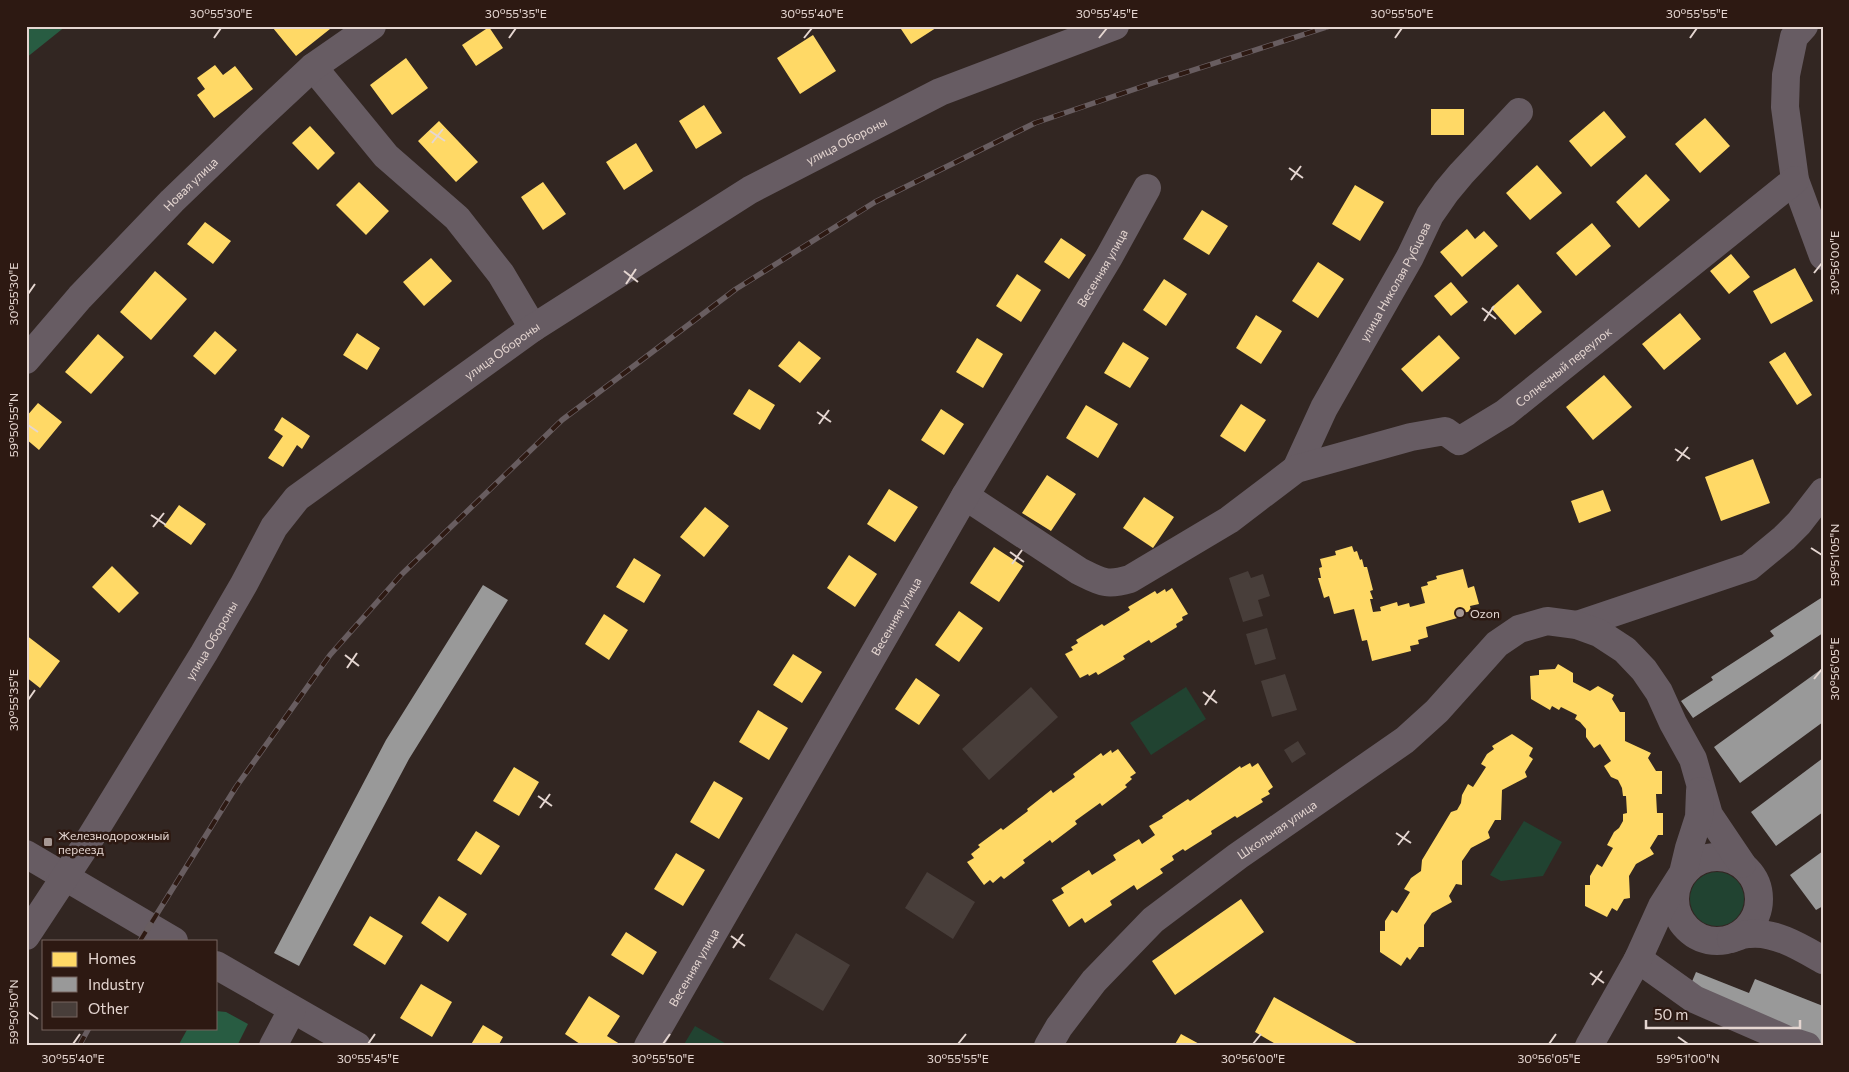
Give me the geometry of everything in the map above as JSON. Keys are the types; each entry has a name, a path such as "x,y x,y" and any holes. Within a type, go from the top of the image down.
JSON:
{"street":[{"name":"Новая улица","path":"26,360 80,298 172,201 313,68 372,26"},
{"name":"улица Обороны","path":"26,936 86,845 209,645 274,526 297,498 533,328 750,190 940,92 1116,26"},
{"path":"1799,32 1786,75 1785,107 1795,180 1823,256"},
{"path":"313,68 386,156 456,218 501,274 533,328"},
{"name":"улица Николая Рубцова","path":"1296,468 1324,408 1410,257 1430,215 1456,180 1519,112"},
{"name":"Солнечный переулок","path":"1296,468 1419,436 1445,432 1459,441 1505,413 1795,180"},
{"name":"Весенняя улица","path":"648,1046 965,496 1109,257 1146,188"},
{"path":"965,496 1079,571 1097,580 1113,584 1130,579 1229,520 1296,468"},
{"path":"1577,624 1749,566 1784,538 1823,492"},
{"name":"Школьная улица","path":"1048,1046 1094,981 1153,920 1238,856 1404,740 1437,711 1497,644 1519,629 1547,621 1577,624"},
{"path":"1577,624 1599,633 1625,650 1644,670 1659,692 1673,723 1693,759 1701,787 1709,815 1742,864 1752,874 1758,886 1757,912 1751,924 1742,933 1716,939 1691,933 1682,923 1676,911 1674,898 1699,817 1701,787"},
{"path":"26,854 172,940"},
{"path":"1589,1046 1638,959 1662,906 1683,873 1692,864 1710,857 1730,858 1742,864"},
{"path":"1759,899 1764,914 1776,929 1797,946"},
{"path":"1638,959 1653,945 1669,937 1684,936 1716,939 1750,934 1771,936 1797,946 1823,960"},
{"path":"1638,959 1694,999 1788,1040 1807,1046"},
{"path":"218,966 356,1046"},
{"path":"273,1046 292,1010"}],"green space":[{"path":"26,26 66,26 26,58"},
{"path":"1186,687 1206,719 1151,755 1130,723"},
{"path":"1524,821 1562,842 1543,876 1501,881 1490,875"},
{"path":"1717,872 1727,874 1736,880 1742,889 1744,899 1742,909 1736,918 1727,924 1717,926 1707,924 1698,918 1692,909 1690,899 1692,889 1698,880 1707,874"},
{"path":"218,1011 226,1012 248,1024 237,1046 178,1046 187,1030 218,1030"},
{"path":"695,1026 730,1046 683,1046"}],"building: Homes":[{"path":"275,26 327,26 330,29 296,56 273,28"},
{"path":"899,26 939,26 911,44"},
{"path":"489,27 503,48 476,66 462,45"},
{"path":"813,35 836,71 800,94 777,58"},
{"path":"406,58 428,88 392,115 370,85"},
{"path":"215,65 223,75 235,66 253,89 214,118 197,95 205,89 197,78"},
{"path":"704,105 722,133 696,149 679,121"},
{"path":"1431,109 1464,109 1464,135 1431,135"},
{"path":"1604,111 1626,137 1591,167 1569,141"},
{"path":"1705,118 1730,146 1700,173 1675,144"},
{"path":"439,121 478,162 456,182 418,141"},
{"path":"310,126 335,153 318,170 292,143"},
{"path":"636,143 653,171 624,190 606,162"},
{"path":"1537,165 1562,193 1530,220 1506,193"},
{"path":"1646,174 1670,200 1639,228 1616,202"},
{"path":"359,182 389,211 366,235 336,205"},
{"path":"543,182 566,214 543,230 521,197"},
{"path":"1355,185 1384,202 1360,241 1332,224"},
{"path":"1202,210 1228,226 1209,255 1183,239"},
{"path":"205,222 231,241 213,264 187,244"},
{"path":"1592,223 1611,246 1576,276 1556,253"},
{"path":"1467,229 1475,239 1484,231 1498,246 1462,277 1440,252"},
{"path":"1061,238 1086,255 1069,279 1044,262"},
{"path":"1731,254 1750,277 1729,294 1710,271"},
{"path":"431,258 452,281 424,306 403,282"},
{"path":"1318,262 1344,279 1318,318 1292,301"},
{"path":"1795,268 1813,301 1771,324 1753,291"},
{"path":"155,271 187,299 151,340 120,312"},
{"path":"1017,274 1041,290 1021,322 996,306"},
{"path":"1164,279 1187,294 1166,326 1143,310"},
{"path":"1451,282 1468,302 1451,316 1434,296"},
{"path":"1518,284 1542,312 1515,335 1491,308"},
{"path":"1680,313 1701,339 1664,370 1642,344"},
{"path":"1256,315 1282,331 1261,364 1236,348"},
{"path":"215,331 237,350 215,375 193,356"},
{"path":"357,333 380,348 367,370 343,355"},
{"path":"98,334 124,357 91,394 65,372"},
{"path":"1439,335 1460,358 1422,392 1401,369"},
{"path":"977,338 1003,354 983,388 956,372"},
{"path":"799,341 821,358 800,383 778,366"},
{"path":"1123,342 1149,358 1130,388 1104,373"},
{"path":"1785,352 1812,395 1797,405 1769,362"},
{"path":"1604,375 1632,407 1593,440 1566,407"},
{"path":"749,389 775,405 760,430 733,414"},
{"path":"38,403 62,422 39,450 26,439 26,417"},
{"path":"1241,404 1266,420 1245,452 1220,436"},
{"path":"1086,405 1118,424 1098,458 1066,438"},
{"path":"941,409 964,424 944,455 921,440"},
{"path":"282,417 310,436 302,449 297,445 283,467 268,458 283,436 274,430"},
{"path":"1753,459 1770,503 1721,521 1705,477"},
{"path":"1047,475 1076,494 1051,531 1022,513"},
{"path":"889,489 918,507 895,542 867,524"},
{"path":"1603,490 1611,511 1579,523 1571,501"},
{"path":"1144,497 1174,517 1153,548 1123,528"},
{"path":"179,505 206,524 191,545 164,526"},
{"path":"705,507 729,526 704,557 680,537"},
{"path":"1352,546 1354,552 1357,551 1360,560 1362,559 1364,567 1367,567 1373,590 1370,591 1373,599 1370,599 1373,612 1381,611 1380,607 1397,602 1398,606 1409,603 1410,607 1425,603 1421,587 1428,585 1427,582 1437,579 1436,576 1463,569 1468,588 1474,586 1479,604 1470,606 1471,611 1463,613 1464,616 1426,627 1428,637 1418,640 1419,644 1410,646 1411,651 1372,661 1367,640 1362,641 1354,609 1334,614 1329,596 1324,598 1318,578 1321,578 1319,568 1322,567 1320,559 1336,555 1335,551"},
{"path":"994,547 1023,566 999,602 970,583"},
{"path":"849,555 877,574 855,607 827,588"},
{"path":"634,558 661,575 644,603 616,587"},
{"path":"112,566 139,593 119,613 92,587"},
{"path":"1172,588 1188,614 1182,617 1183,620 1176,624 1177,627 1151,643 1149,640 1123,656 1125,659 1098,675 1096,672 1080,678 1065,654 1073,650 1071,647 1078,643 1076,640 1130,610 1128,607 1155,591 1157,594 1165,589 1166,592"},
{"path":"959,611 983,628 959,662 935,645"},
{"path":"604,614 628,630 609,660 585,644"},
{"path":"26,635 60,661 40,688 26,677"},
{"path":"793,654 822,672 802,703 773,685"},
{"path":"1558,664 1573,673 1573,682 1590,691 1598,686 1614,695 1612,699 1620,712 1625,712 1625,741 1651,753 1648,758 1656,771 1662,771 1662,794 1656,794 1657,813 1663,813 1663,835 1658,835 1650,848 1654,854 1636,864 1629,876 1630,898 1624,899 1617,911 1612,908 1607,917 1585,906 1585,885 1590,885 1590,876 1597,864 1602,867 1613,848 1607,845 1623,821 1623,814 1627,813 1626,796 1623,796 1618,780 1611,777 1604,766 1611,761 1600,744 1594,748 1586,737 1586,729 1575,719 1577,715 1561,707 1559,710 1552,706 1550,710 1531,699 1530,676 1539,675 1539,670 1555,669"},
{"path":"916,678 940,695 919,725 895,709"},
{"path":"758,710 788,728 769,760 739,742"},
{"path":"1512,734 1533,748 1529,756 1533,759 1525,772 1527,777 1502,790 1501,820 1495,820 1488,832 1490,838 1471,848 1462,861 1462,885 1456,884 1449,896 1452,902 1432,913 1424,925 1424,947 1419,947 1410,960 1407,957 1401,966 1380,952 1380,931 1385,931 1385,921 1392,910 1397,913 1410,892 1404,889 1411,878 1421,871 1422,860 1451,812 1457,810 1468,784 1473,787 1486,767 1481,764 1487,754 1494,749 1492,746"},
{"path":"1118,749 1136,773 1130,777 1132,779 1125,785 1127,787 1102,806 1100,803 1075,821 1077,824 1052,843 1050,840 1023,860 1025,863 1004,879 1001,876 993,883 990,880 984,885 967,862 974,858 971,854 980,847 978,845 1001,828 1003,830 1051,790 1053,793 1075,777 1073,774 1101,753 1103,756 1111,750 1112,753"},
{"path":"1250,763 1252,767 1258,763 1273,787 1268,791 1270,794 1261,799 1263,802 1211,831 1212,834 1185,851 1183,849 1172,856 1174,860 1160,869 1163,873 1137,890 1134,885 1110,901 1112,905 1085,923 1082,918 1069,927 1052,900 1064,893 1061,888 1089,870 1092,875 1116,860 1113,855 1139,839 1142,844 1155,835 1149,826 1163,818 1162,816 1188,799 1190,801 1240,766 1241,768"},
{"path":"514,767 539,782 519,816 493,801"},
{"path":"714,781 743,798 719,839 690,822"},
{"path":"476,831 500,846 481,875 457,860"},
{"path":"676,853 705,870 683,906 654,889"},
{"path":"439,896 467,914 448,942 421,923"},
{"path":"1241,899 1264,932 1175,995 1152,961"},
{"path":"370,916 403,936 385,965 353,945"},
{"path":"626,932 657,952 643,975 611,955"},
{"path":"421,984 452,1002 432,1037 400,1018"},
{"path":"589,996 620,1016 607,1036 623,1046 583,1046 565,1034"},
{"path":"1274,997 1362,1046 1279,1046 1255,1032"},
{"path":"483,1025 503,1037 498,1046 470,1046"},
{"path":"1181,1034 1203,1046 1174,1046"}],"building: Industry":[{"path":"483,585 508,600 409,759 299,966 274,953 386,740"},
{"path":"1821,598 1823,601 1823,633 1693,718 1681,701 1713,680 1711,677 1774,636 1770,631"},
{"path":"1823,668 1823,722 1740,783 1714,747"},
{"path":"1823,758 1823,812 1776,846 1751,812"},
{"path":"1823,851 1823,906 1816,910 1790,875"},
{"path":"1696,972 1749,993 1755,979 1823,1006 1823,1044 1688,991"}],"building: Other":[{"path":"1248,571 1251,578 1263,574 1270,596 1258,600 1263,616 1243,622 1229,578"},
{"path":"1267,628 1276,659 1255,665 1246,634"},
{"path":"1285,674 1297,710 1272,717 1261,681"},
{"path":"1031,687 1058,717 989,780 962,749"},
{"path":"1298,741 1306,754 1292,763 1284,750"},
{"path":"927,872 975,902 953,939 905,908"},
{"path":"796,933 850,965 823,1011 769,979"}],"railway":[{"path":"141,940 236,787 330,655 402,574 562,420 736,289 875,202 1035,123 1330,26"},
{"path":"79,1046 88,1030"}],"place":[{"name":"Ozon","path":"1460,613"},
{"name":"Железнодорожный переезд","path":"48,842"}]}
